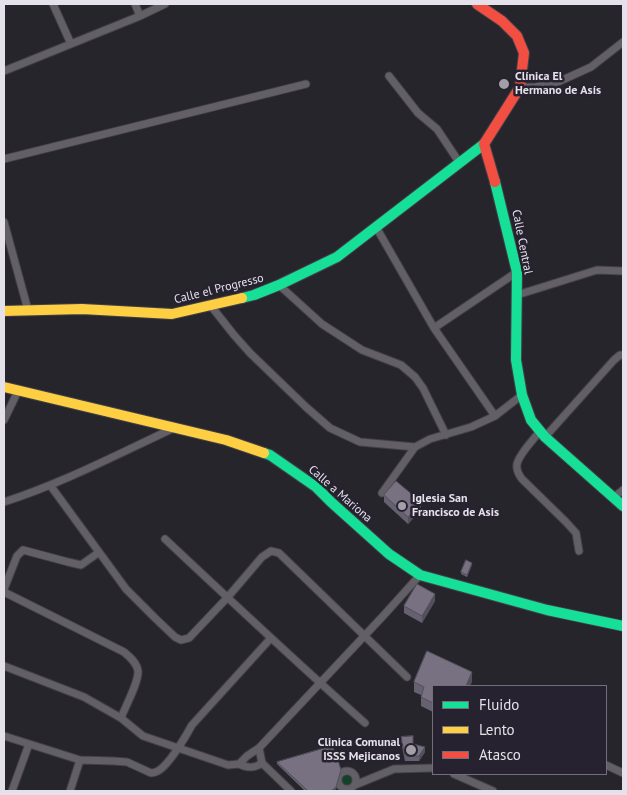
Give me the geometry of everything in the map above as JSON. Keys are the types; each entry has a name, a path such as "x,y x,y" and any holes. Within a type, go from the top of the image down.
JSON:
{"street":[{"path":"53,4 71,44"},
{"path":"135,4 140,16"},
{"path":"4,71 140,16 164,4"},
{"path":"478,4 502,21 517,36 524,53 520,87 484,144"},
{"path":"520,87 535,87 558,82 591,67 623,42"},
{"path":"389,76 418,113 437,129 459,162"},
{"path":"4,160 306,84"},
{"name":"Calle el Progresso","path":"4,310 82,309 172,314 254,295 337,257 484,144"},
{"name":"Calle Central","path":"484,144 500,198 517,272 516,360 522,395 531,420 542,434 623,506"},
{"path":"4,222 28,310"},
{"path":"376,227 434,328 495,416"},
{"path":"516,294 597,270 623,271"},
{"path":"434,328 517,272"},
{"path":"279,285 322,324 362,350 401,366 415,377 423,388 446,435"},
{"path":"211,306 250,353 330,428 360,442 415,447"},
{"path":"579,551 576,533 522,480 518,474 517,465 525,450 614,360 623,355"},
{"name":"Calle a Mariona","path":"4,387 226,440 270,455 316,487 389,554 420,574 547,610 623,626"},
{"path":"4,420 18,391"},
{"path":"382,493 415,447 430,439 470,427 495,416 522,395"},
{"path":"4,502 50,485 174,428"},
{"path":"50,485 126,589 175,637 181,640 189,638 262,557 271,551 279,553 407,677"},
{"path":"614,497 623,490"},
{"path":"165,539 365,723"},
{"path":"98,553 81,564 22,550 17,556 4,590 124,652 133,659 138,669 138,678 120,718"},
{"path":"239,764 259,748 384,616 420,574"},
{"path":"4,736 80,760 127,762 151,773 159,770 167,763 186,737 192,725 271,638"},
{"path":"4,666 84,697 120,718 143,736 228,765 239,764 246,768 262,763"},
{"path":"12,791 29,744"},
{"path":"259,748 262,763 291,791"},
{"path":"70,791 80,760"},
{"path":"607,765 623,773"},
{"path":"352,788 394,769 432,766"},
{"path":"456,775 493,791"}],"green space":[{"path":"345,774 349,774 353,780 349,786 345,786 341,782 341,778"}],"building":[{"name":"Iglesia San Francisco de Asis","path":"396,481 421,502 408,517 384,495"},
{"path":"466,560 472,563 467,575 461,572"},
{"path":"417,584 435,594 422,616 404,606"},
{"path":"427,651 472,672 466,685 432,685 432,702 421,697 424,687 414,682"},
{"name":"Clinica Comunal ISSS Mejicanos","path":"413,736 413,744 425,747 419,756 405,756 401,737"},
{"path":"332,746 341,770 336,787 331,791 308,791 277,762"}],"traffic: fast":[{"path":"242,298 279,285 337,257 484,144"},
{"path":"495,182 517,272 516,360 522,395 531,420 545,437 623,506"},
{"path":"264,453 270,455 316,487 389,554 420,575 547,610 623,626"}],"traffic: slow":[{"path":"4,311 82,309 172,314 242,298"},
{"path":"4,387 226,440 264,453"}],"traffic: jam":[{"path":"477,4 502,21 517,36 524,53 520,87 484,144 495,182"}],"place":[{"name":"Clínica El Hermano de Asís","path":"504,84"},
{"name":"Iglesia San Francisco de Asis","path":"402,506"},
{"name":"Clinica Comunal ISSS Mejicanos","path":"411,750"}]}
